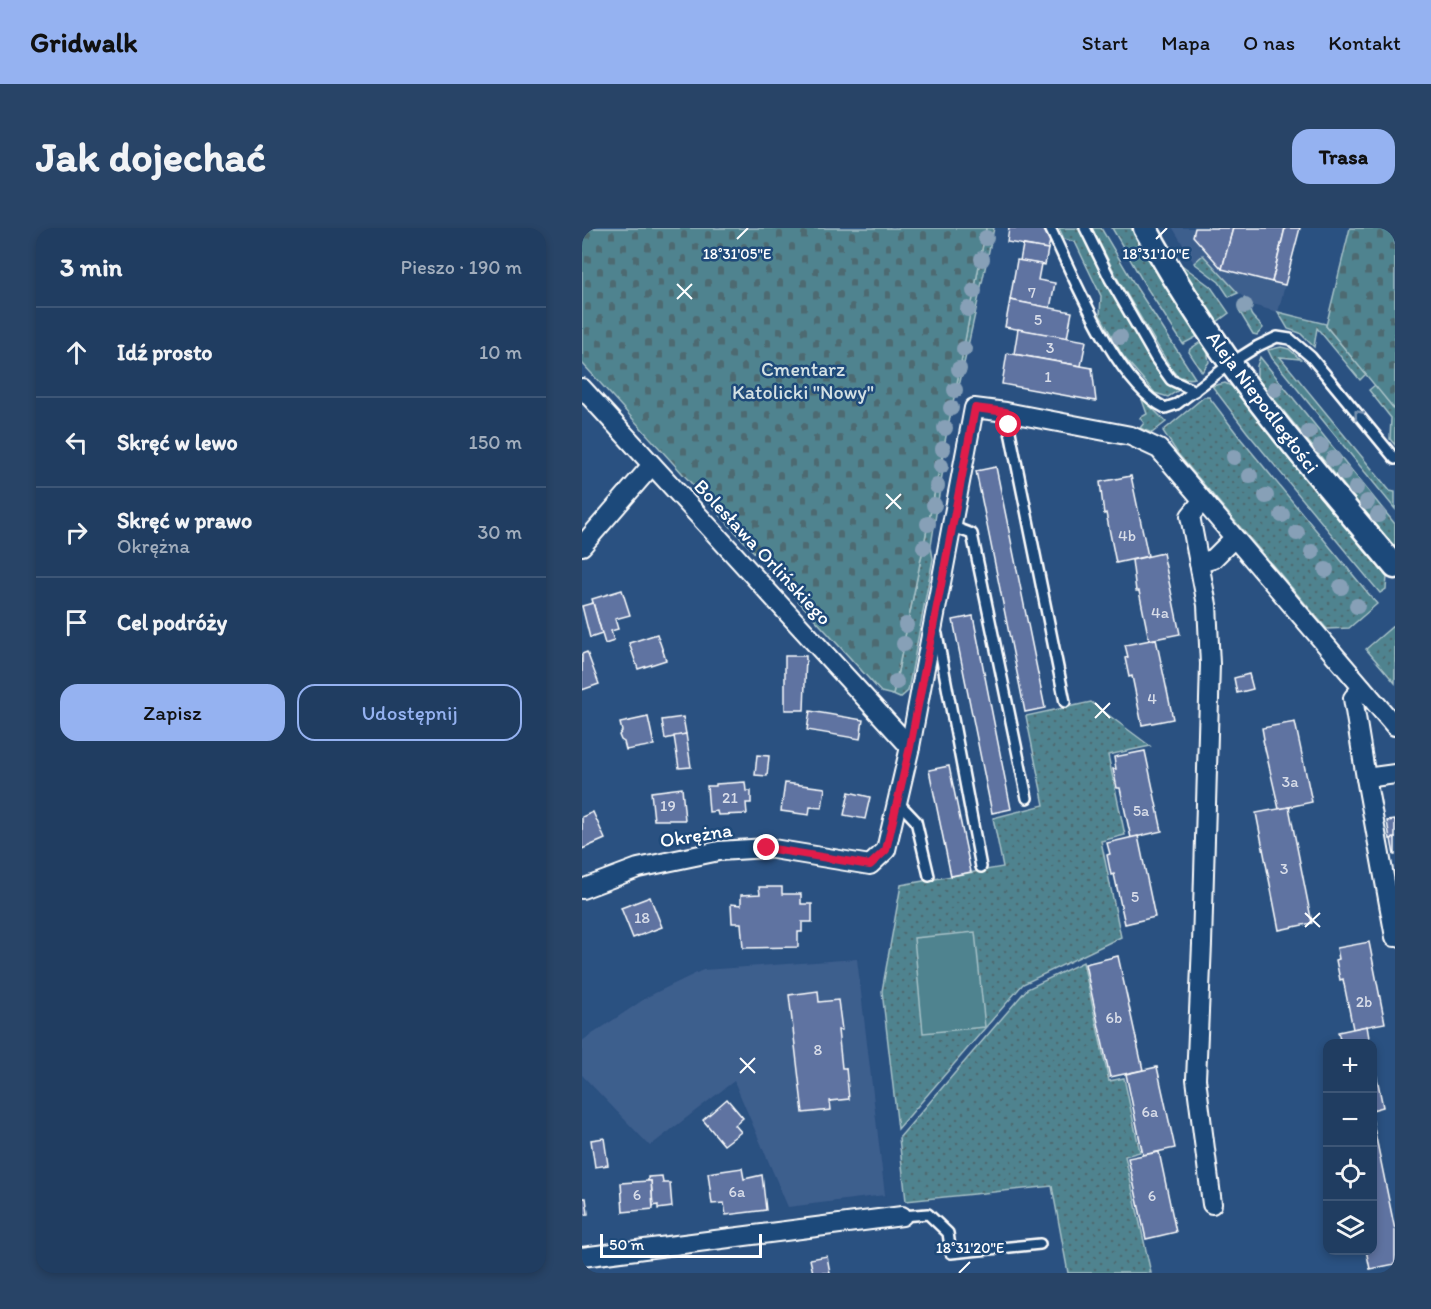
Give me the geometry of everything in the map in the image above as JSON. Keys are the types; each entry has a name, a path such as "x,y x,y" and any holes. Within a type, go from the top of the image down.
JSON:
{"street":[{"name":"Aleja Niepodległości","path":"1145,228 1171,274 1231,363 1297,450 1395,567"},
{"name":"Bolesława Orlińskiego","path":"582,388 910,747"},
{"path":"897,801 910,747 975,408 1131,436 1159,449 1395,726"},
{"path":"582,546 652,465"},
{"path":"1202,501 1190,516 1207,605 1210,664 1196,1079 1212,1204"},
{"path":"1199,563 1213,559 1234,538"},
{"path":"1362,688 1353,698 1395,937"},
{"path":"1366,778 1395,774"},
{"name":"Okrężna","path":"582,889 638,868 719,851 767,848 870,865 886,850 897,801"},
{"path":"582,1257 902,1216"}],"lane":[{"path":"1050,228 1109,349 1154,402 1165,408 1177,404 1231,363 1277,337 1290,339 1311,357 1395,459"},
{"path":"1085,228 1110,279 1156,359 1171,380 1194,391"},
{"path":"1006,412 1065,702"},
{"path":"951,526 972,534 1028,798"},
{"path":"934,618 981,867"},
{"path":"897,801 916,821 929,876"},
{"path":"902,1216 927,1214 948,1233 951,1253 1040,1244"}],"shaded area":[{"path":"1173,228 1300,228 1278,312 1252,305 1204,256 1194,263"},
{"path":"857,959 885,1195 788,1207 734,1081 650,1146 582,1075 582,1041 649,996 703,970"}],"green space":[{"name":"Cmentarz Katolicki \"Nowy\"","path":"582,228 986,228 959,373 893,695 881,692 582,363"},
{"path":"986,228 994,228 960,382 954,398"},
{"path":"1059,228 1079,228 1102,275 1161,376 1172,387 1179,390 1168,397 1155,393 1123,356 1100,315 1101,296 1075,242 1064,239"},
{"path":"1092,228 1101,228 1195,378 1182,378 1172,370 1120,283"},
{"path":"1112,228 1131,228 1161,280 1198,336 1183,344"},
{"path":"1350,228 1395,228 1395,410 1326,326"},
{"path":"1203,255 1238,293 1229,297 1219,282 1194,263"},
{"path":"1179,263 1211,287 1229,313 1217,322"},
{"path":"1244,298 1252,305 1251,315 1263,328 1257,335 1253,334 1239,311"},
{"path":"1278,312 1326,324 1366,374 1360,380 1317,328 1314,347 1300,333 1288,329"},
{"path":"1202,341 1207,349 1209,362 1202,372 1189,352"},
{"path":"1281,347 1289,349 1300,359 1280,357 1390,491 1395,492 1395,509 1272,358 1268,350"},
{"path":"1260,357 1395,524 1395,548 1257,378"},
{"path":"1225,383 1233,387 1387,577 1386,589 1380,593 1247,432 1212,386"},
{"path":"1375,385 1395,410 1395,445 1390,439 1391,418 1369,390"},
{"path":"1141,397 1166,422 1152,433 1140,428 1144,423 1140,418 1147,414"},
{"path":"1204,397 1209,397 1377,604 1349,628 1327,629 1178,454 1163,431"},
{"path":"944,447 943,469 931,546 933,559 908,691 900,698 893,695"},
{"path":"1395,626 1395,683 1366,649"},
{"path":"1091,702 1150,746 1108,755 1125,835 1101,841 1121,937 1023,984 898,1129 882,991 901,885 1003,867 993,818 1044,805 1026,716"},
{"path":"975,932 985,1027 923,1033 914,938"},
{"path":"1083,962 1109,1081 1124,1078 1140,1152 1125,1156 1151,1273 1068,1273 1052,1186 906,1201 899,1138 1027,989"}],"building":[{"path":"1009,228 1043,228 1050,241 1048,249 1007,242"},
{"path":"1195,228 1233,228 1222,269 1193,236"},
{"path":"1233,228 1285,228 1272,282 1222,269"},
{"path":"1285,228 1300,228 1285,285 1272,282"},
{"path":"1023,245 1048,249 1045,265 1020,261"},
{"path":"1017,260 1041,264 1038,280 1055,283 1050,308 1010,300"},
{"path":"1010,300 1072,312 1067,338 1005,327"},
{"path":"1018,329 1086,341 1081,366 1014,354"},
{"path":"1007,353 1092,368 1096,401 1002,384"},
{"path":"996,467 1045,708 1025,712 976,471"},
{"path":"1131,476 1148,556 1116,563 1106,513 1104,514 1100,482"},
{"path":"1163,553 1180,634 1149,640 1139,591 1136,591 1132,560"},
{"path":"622,590 630,615 615,619 618,629 611,631 614,641 605,644 592,599"},
{"path":"593,603 602,634 590,638 582,606"},
{"path":"973,616 1011,809 992,813 953,620"},
{"path":"657,634 666,660 638,669 629,643"},
{"path":"1156,639 1173,719 1142,725 1132,676 1129,677 1125,645"},
{"path":"587,652 599,684 582,690 582,654"},
{"path":"785,656 806,656 804,710 785,710"},
{"path":"1249,674 1253,689 1237,693 1234,678"},
{"path":"810,711 863,720 860,739 807,730"},
{"path":"648,717 654,745 626,750 619,735 622,731 620,723"},
{"path":"683,717 686,734 665,739 662,720"},
{"path":"1295,722 1312,802 1279,809 1262,728"},
{"path":"686,734 691,767 679,768 674,736"},
{"path":"1145,751 1162,831 1131,838 1120,788 1117,788 1113,769 1116,769 1114,757"},
{"path":"757,755 769,756 767,776 755,775"},
{"path":"949,766 971,872 951,876 929,770"},
{"path":"745,782 746,791 751,791 751,803 746,803 747,814 718,815 717,811 709,812 707,786"},
{"path":"785,783 825,788 822,808 810,807 809,815 781,811"},
{"path":"682,788 685,820 654,820 651,792"},
{"path":"849,792 870,797 865,819 844,815"},
{"path":"1289,807 1312,923 1279,930 1256,813"},
{"path":"593,812 605,839 582,849 582,817"},
{"path":"1395,820 1395,838 1390,839 1387,821"},
{"path":"1138,836 1155,917 1125,924 1114,874 1111,875 1107,843"},
{"path":"1395,838 1395,855 1394,855 1391,839"},
{"path":"759,887 782,887 782,894 801,894 801,904 812,904 812,922 802,922 802,932 798,932 798,947 743,948 741,923 732,923 731,904 741,905 741,895 760,894"},
{"path":"650,897 662,927 633,938 621,908"},
{"path":"1369,942 1385,1023 1353,1029 1343,979 1340,980 1336,960 1339,959 1337,948"},
{"path":"1118,956 1143,1070 1110,1077 1085,964"},
{"path":"818,991 819,1002 838,1000 842,1030 838,1030 842,1068 846,1068 849,1099 830,1101 831,1110 803,1113 789,995"},
{"path":"1367,1026 1369,1039 1340,1039 1338,1032"},
{"path":"1157,1067 1175,1148 1143,1155 1126,1074"},
{"path":"1377,1078 1383,1107 1377,1109"},
{"path":"727,1099 743,1118 735,1125 741,1132 724,1145 703,1120"},
{"path":"604,1138 608,1165 595,1167 591,1140"},
{"path":"1377,1142 1395,1230 1395,1264 1370,1269 1367,1255 1377,1255"},
{"path":"1159,1152 1176,1232 1146,1239 1128,1158"},
{"path":"742,1168 744,1179 762,1175 766,1210 726,1215 724,1203 712,1204 708,1173"},
{"path":"662,1176 663,1183 670,1183 672,1207 658,1209 658,1205 653,1206 651,1181 648,1181 648,1177"},
{"path":"651,1181 653,1209 623,1212 621,1183"},
{"path":"582,1198 586,1198 588,1214 582,1215"},
{"path":"827,1256 830,1273 813,1273 810,1259"}],"route":[{"path":"767,848 870,865 886,850 910,747 975,408 1006,412 1009,425"}]}
